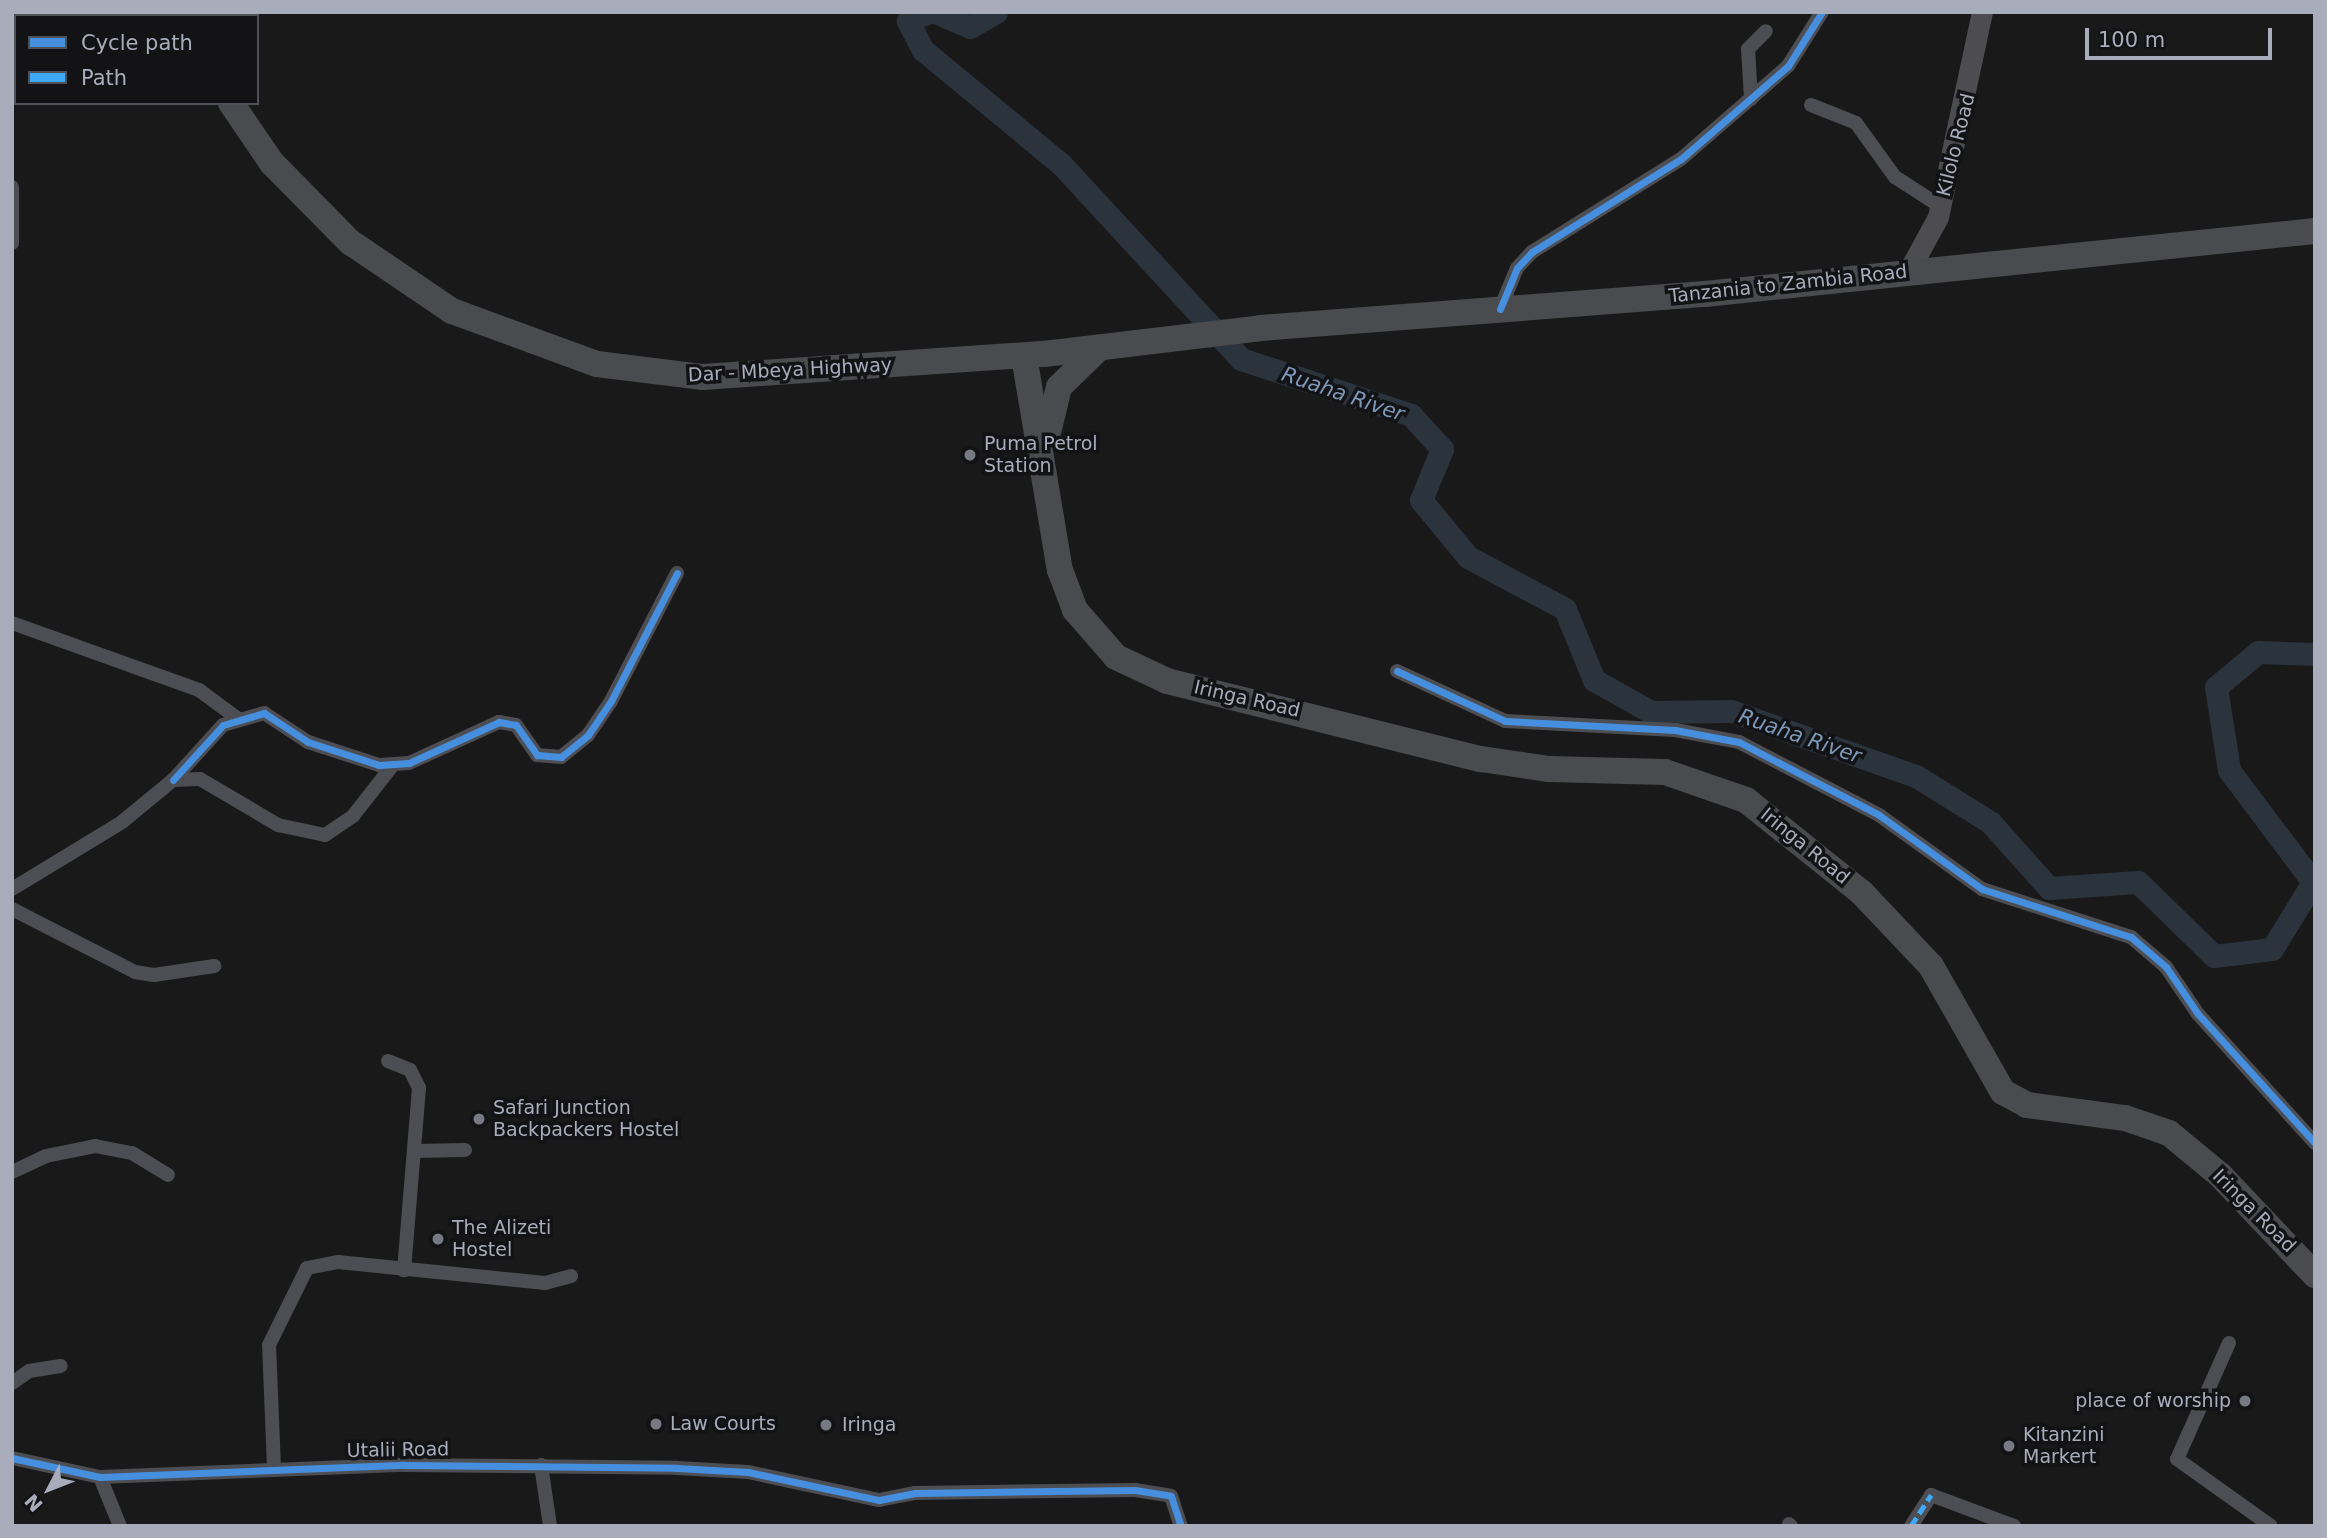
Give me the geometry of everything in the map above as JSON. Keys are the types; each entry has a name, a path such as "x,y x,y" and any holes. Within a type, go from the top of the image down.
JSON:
{"highway":[{"name":"Dar - Mbeya Highway","path":"233,105 272,163 350,242 452,312 535,346 638,372 703,377 970,357 1034,355 1112,345"},
{"name":"Tanzania to Zambia Road","path":"1112,345 1261,328 1500,309 2315,231"},
{"path":"1041,409 1059,387 1112,345"},
{"path":"1034,355 1041,409"},
{"path":"970,357 1012,380 1041,409"},
{"name":"Iringa Road","path":"1041,409 1060,570 1075,610 1093,637 1142,671 1481,759 1549,769 1665,772 1746,800 1861,893 1931,966 2003,1092 2027,1105 2125,1118 2169,1133 2229,1185 2315,1275"}],"main road":[{"name":"Kilolo Road","path":"1909,270 1932,235 1982,12"}],"street":[{"path":"1500,309 1517,268 1541,244 1654,178 1751,99 1795,57 1822,12"},
{"path":"1751,99 1748,49 1766,31"},
{"path":"1811,105 1856,123 1895,177 1940,206"},
{"path":"12,187 12,243"},
{"path":"173,780 200,779 278,825 325,835 353,816 392,766 499,722 516,725 546,760 575,749 611,701 677,573"},
{"path":"12,623 199,690 237,718"},
{"path":"1397,671 1505,722 1675,730 1739,742 1880,815 1982,890 2131,937 2166,967 2198,1014 2315,1143"},
{"path":"12,889 122,822 173,780 206,740 237,718 271,714 308,742 392,766"},
{"path":"12,909 135,972 155,975 214,966"},
{"path":"388,1061 410,1070 419,1088 404,1270"},
{"path":"12,1172 46,1156 94,1146 132,1153 167,1175"},
{"path":"414,1151 465,1150"},
{"path":"274,1468 269,1345 301,1273 338,1262 545,1283 571,1276"},
{"path":"2229,1343 2177,1459 2271,1526"},
{"path":"12,1383 29,1371 61,1366"},
{"name":"Utalii Road","path":"12,1458 100,1477 274,1468 541,1465 748,1472 784,1482 880,1500 915,1493 1159,1492 1178,1504 1181,1526"},
{"path":"541,1465 550,1526"},
{"path":"100,1477 120,1526"},
{"path":"1911,1526 1931,1495 2014,1526"}],"waterway":[{"name":"Ruaha River","path":"929,12 908,21 923,50 1061,164 1241,359 1411,415 1442,449 1421,500 1468,557 1565,609 1594,680 1651,712 1731,711 1916,776 1990,822 2049,888 2138,882 2214,956 2272,949 2313,882 2229,770 2216,687 2258,652 2315,654"},
{"name":"Ruaha River","path":"935,12 970,27 996,12"}],"marked path":[{"path":"1911,1526 1931,1495"}],"cycle path":[{"path":"1500,309 1517,268 1532,252 1681,159 1788,66 1822,12"},
{"path":"173,780 223,725 264,713 308,742 379,765 409,763 499,722 516,725 537,755 561,757 588,735 611,701 677,573"},
{"path":"1397,671 1505,721 1675,730 1739,742 1879,815 1982,889 2131,937 2166,967 2198,1014 2315,1143"},
{"path":"12,1458 100,1477 404,1465 677,1468 748,1472 879,1500 915,1493 1135,1490 1171,1496 1181,1526"}],"place":[{"name":"Puma Petrol Station","path":"970,455"},
{"name":"Safari Junction Backpackers Hostel","path":"479,1119"},
{"name":"The Alizeti Hostel","path":"438,1239"},
{"name":"place of worship","path":"2245,1401"},
{"name":"Law Courts","path":"656,1424"},
{"name":"Iringa","path":"826,1425"},
{"name":"Kitanzini Markert","path":"2009,1446"}]}
